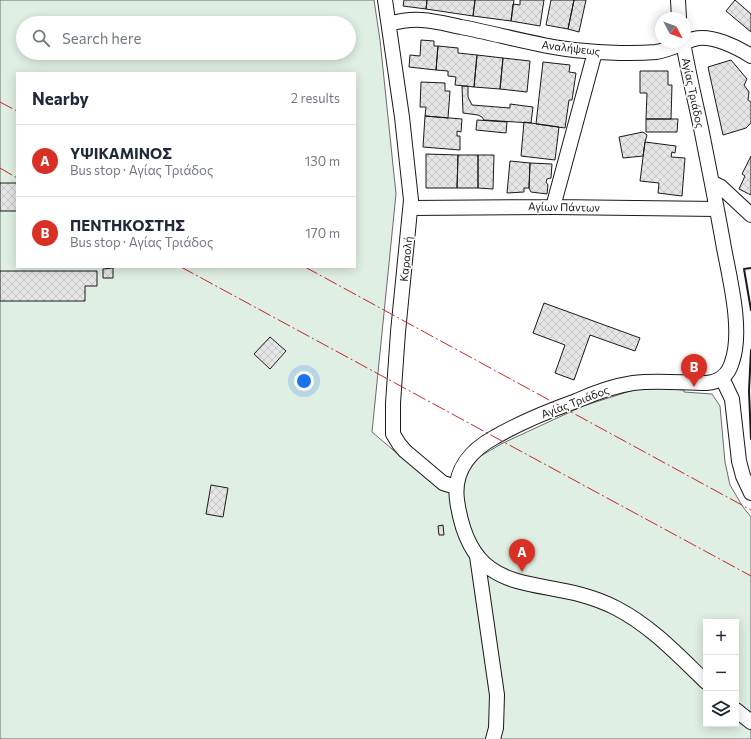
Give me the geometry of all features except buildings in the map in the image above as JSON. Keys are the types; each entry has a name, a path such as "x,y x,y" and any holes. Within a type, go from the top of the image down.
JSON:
{"street":[{"name":"Καραολή","path":"385,0 411,190 411,208 398,332 393,403 393,434 401,447 427,470 444,483 456,487"},
{"path":"678,0 679,12"},
{"name":"Αναλήψεως","path":"389,24 407,20 423,20 477,30 543,46 595,52 656,52 670,48"},
{"name":"Αναλήψεως","path":"691,40 697,38 713,40 733,46 751,56"},
{"name":"Αγίας Τριάδος","path":"684,48 712,183 732,294 736,337 732,362 727,372 722,378 715,382 651,382 628,384 599,392 550,411 506,431 474,452 460,470 456,487 459,512 464,532 477,556 487,566 507,577 530,585 580,594 616,608 631,616 656,635 703,679"},
{"path":"553,207 595,52"},
{"path":"712,183 721,187 751,215"},
{"name":"Αγίων Πάντων","path":"411,208 553,207 717,209"},
{"path":"722,378 732,399 739,461 743,476 751,493"},
{"path":"477,556 497,695 496,728 493,739"},
{"path":"739,712 751,722"}],"green space":[{"path":"0,0 374,0 380,40 396,194 372,432 432,483 466,473 479,457 501,444 583,406 643,387 712,394 720,406 725,462 730,485 743,507 751,517 751,739 0,739"}],"wall":[{"path":"751,268 744,269 751,310"},
{"path":"751,350 749,391 751,439"}],"power":[{"path":"0,102 16,110"},
{"path":"0,168 16,177"},
{"path":"183,268 751,576"},
{"path":"307,268 751,510"}],"place":[{"name":"ΠΕΝΤΗΚΟΣΤΗΣ","path":"694,387"},
{"name":"ΥΨΙΚΑΜΙΝΟΣ","path":"522,572"}]}
